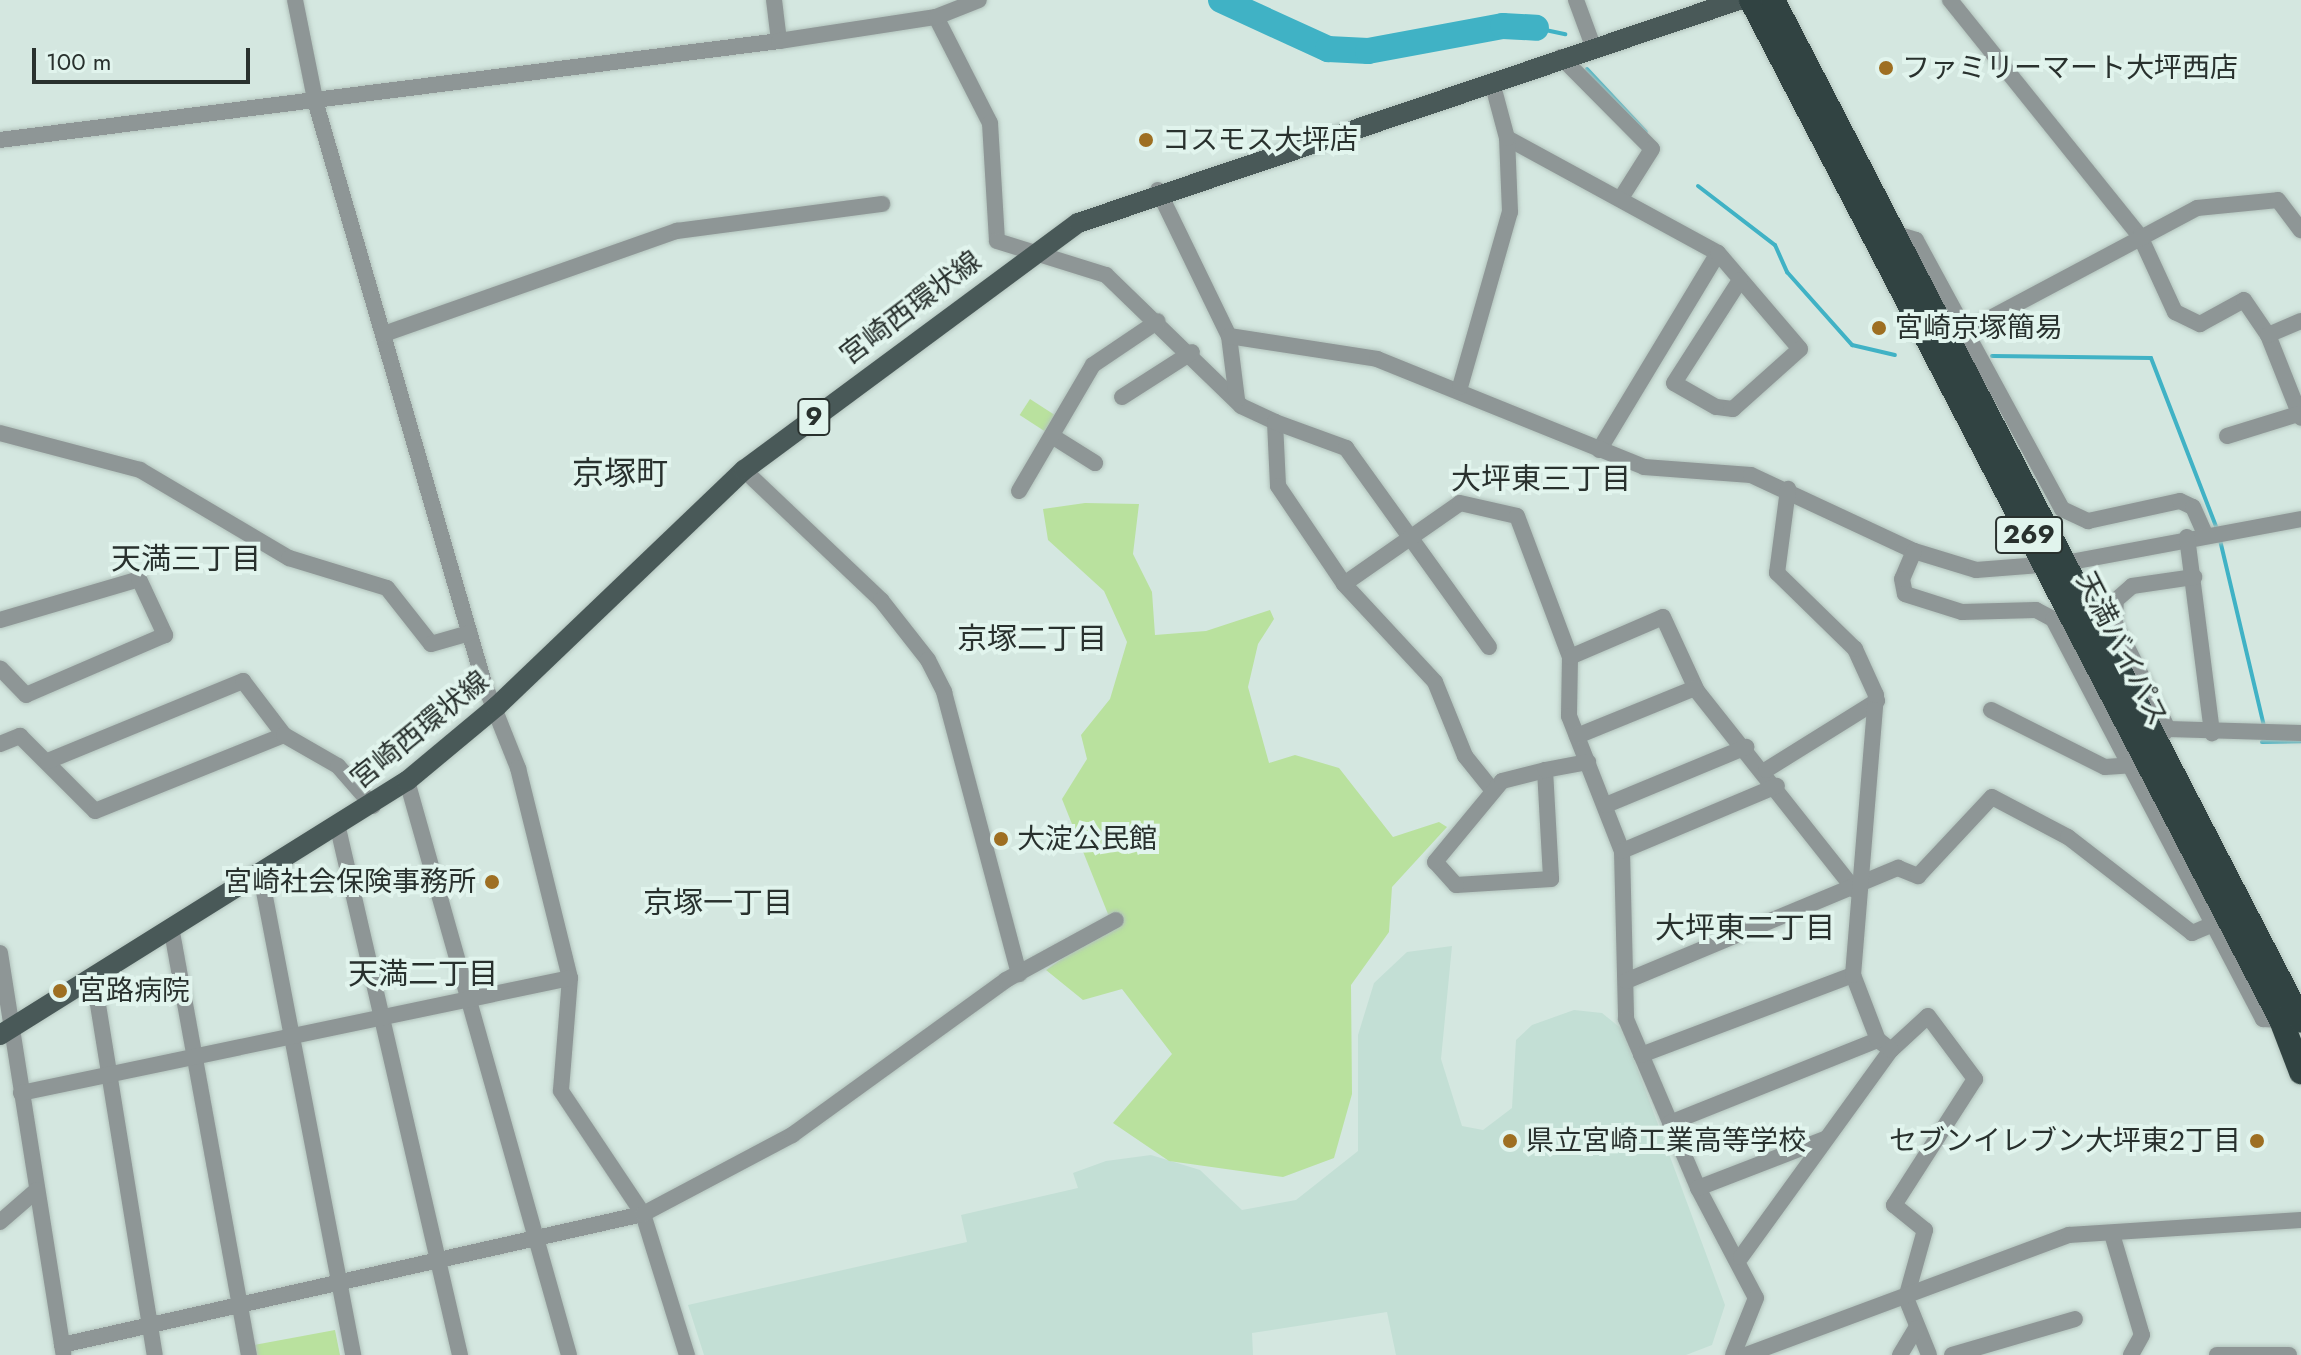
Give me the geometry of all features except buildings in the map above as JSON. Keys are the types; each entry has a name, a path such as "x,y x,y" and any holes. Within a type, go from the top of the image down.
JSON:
{"highway":[{"name":"天満バイパス","path":"1751,0 2056,565 2291,1021"},
{"name":"天満バイパス","path":"1773,0 1893,233 2056,565 2163,734 2291,1021 2301,1072"}],"main road":[{"name":"宮崎西環状線","path":"6,1031 172,932 373,806 407,781 497,706 744,470 1033,250 1158,190 1739,0"}],"street":[{"path":"295,0 319,104 469,633 497,706 570,978 561,1091 643,1214 687,1355"},
{"path":"774,0 779,41"},
{"path":"0,140 319,104 689,48 779,41 936,17 979,0"},
{"path":"1576,0 1593,46"},
{"path":"1950,0 2140,236 2175,312 2200,324 2244,300 2268,335 2300,416 2227,436"},
{"path":"936,17 990,123 992,230 997,241 1106,275 1192,352 1237,399 1275,422 1346,448 1489,647"},
{"path":"1561,57 1652,149 1621,198"},
{"path":"1460,387 1505,241 1507,138 1492,82"},
{"path":"1507,138 1718,253 1800,349 1733,409 1716,407 1674,383 1740,280"},
{"path":"1158,190 1229,336 1237,399"},
{"path":"1964,332 2197,208 2278,200 2301,230"},
{"path":"384,334 677,231 882,204"},
{"path":"1893,233 1916,240 1964,332 2072,518 2180,501 2193,507 2213,532"},
{"path":"1599,450 1718,253"},
{"path":"1019,491 1093,365 1158,321"},
{"path":"2268,335 2301,321"},
{"path":"1229,336 1338,349 1460,387 1644,467 1727,471 1788,489 1914,551 1976,570 2056,565 2213,532 2301,519"},
{"path":"1122,397 1192,352"},
{"path":"1275,422 1278,486 1344,584 1435,682 1465,756 1493,791"},
{"path":"0,433 140,470 289,558 387,588 431,644 469,633"},
{"path":"1052,436 1095,463"},
{"path":"744,470 881,600 928,660 944,692 1019,974"},
{"path":"1788,489 1777,573 1855,649 1877,701 1855,890 1853,975 1885,1045"},
{"path":"1344,584 1460,503 1517,516 1570,657 1569,716 1622,851 1626,981 1622,1001 1641,1055 1698,1188 1741,1257 1756,1298 1733,1355"},
{"path":"2187,537 2212,733"},
{"path":"1914,551 1902,579 1905,594 1962,612 2036,610 2053,619 2263,1019 2291,1021"},
{"path":"2194,577 2132,586 2116,600 2115,623 2163,734 2301,733"},
{"path":"0,620 139,579 165,635 26,695 0,668"},
{"path":"1570,657 1663,617 1695,688 1766,770 1855,890"},
{"path":"48,761 243,681 284,735 338,766 373,806"},
{"path":"1577,736 1695,688"},
{"path":"1766,770 1877,701"},
{"path":"1991,710 2105,767 2131,765"},
{"path":"0,744 20,736 95,811 284,735"},
{"path":"1606,805 1746,747"},
{"path":"1545,770 1551,879 1456,885 1435,862 1502,781 1545,770 1588,762"},
{"path":"407,781 467,1003 569,1355"},
{"path":"1622,851 1777,786"},
{"path":"1626,981 1855,890 1898,868 1925,872 1992,797 2068,837 2192,933 2211,925"},
{"path":"338,828 385,1018 460,1355"},
{"path":"261,876 353,1355"},
{"path":"0,953 6,1031 21,1093 63,1350 151,1323 440,1262 643,1214 792,1135 1019,974 1116,920"},
{"path":"172,932 249,1355"},
{"path":"1641,1055 1853,975"},
{"path":"21,1093 196,1062 570,978"},
{"path":"94,980 155,1355"},
{"path":"1670,1123 1885,1045 1928,1016 1975,1079 1894,1205 1925,1230 1906,1298 1929,1355"},
{"path":"1741,1257 1827,1138 1885,1045"},
{"path":"1698,1188 1827,1138"},
{"path":"0,1222 37,1190"},
{"path":"1746,1355 2069,1235 2218,1229 2301,1220"},
{"path":"2112,1234 2142,1335 2131,1355"},
{"path":"1952,1355 2075,1319"},
{"path":"1900,1355 1916,1328"},
{"path":"1799,1336 1801,1355"},
{"path":"2217,1355 2289,1355"}],"shaded area":[{"name":"県立宮崎工業高等学校","path":"1452,946 1441,1059 1462,1126 1483,1130 1512,1108 1516,1040 1532,1025 1574,1010 1602,1013 1623,1030 1725,1305 1712,1345 1686,1355 1396,1355 1387,1312 1252,1333 1253,1355 704,1355 688,1305 967,1242 961,1215 1078,1188 1073,1173 1106,1161 1151,1155 1200,1170 1242,1210 1296,1200 1358,1151 1358,1035 1374,983 1407,952"}],"green space":[{"path":"1030,399 1059,418 1049,434 1020,415"},
{"path":"1085,503 1139,504 1133,554 1152,592 1155,635 1206,631 1270,610 1274,619 1258,644 1248,687 1269,763 1295,755 1339,768 1393,837 1439,822 1447,827 1392,887 1389,932 1351,985 1352,1094 1334,1158 1283,1177 1169,1161 1113,1123 1172,1054 1122,989 1083,1000 1046,970 1112,924 1062,799 1087,759 1081,735 1110,699 1127,642 1104,591 1048,540 1043,509"},
{"path":"335,1330 340,1355 256,1355 254,1345"}],"waterway":[{"path":"1221,0 1328,49 1368,51 1503,26 1536,28"},
{"path":"1536,28 1565,34"},
{"path":"1587,69 1646,132"},
{"path":"1698,186 1775,245 1787,272 1852,345 1895,355"},
{"path":"1992,356 2151,358 2218,532"},
{"path":"2220,540 2264,726"},
{"path":"2262,742 2301,741"}],"place":[{"name":"ファミリーマート大坪西店","path":"1886,68"},
{"name":"コスモス大坪店","path":"1146,140"},
{"name":"宮崎京塚簡易","path":"1879,328"},
{"name":"大淀公民館","path":"1001,839"},
{"name":"宮崎社会保険事務所","path":"492,882"},
{"name":"宮路病院","path":"60,991"},
{"name":"県立宮崎工業高等学校","path":"1510,1141"},
{"name":"セブンイレブン大坪東2丁目","path":"2257,1141"}],"district":[{"name":"京塚町","path":"620,473"},
{"name":"大坪東三丁目","path":"1541,479"},
{"name":"天満三丁目","path":"186,559"},
{"name":"京塚二丁目","path":"1032,639"},
{"name":"京塚一丁目","path":"718,903"},
{"name":"大坪東二丁目","path":"1745,928"},
{"name":"天満二丁目","path":"423,974"}]}
